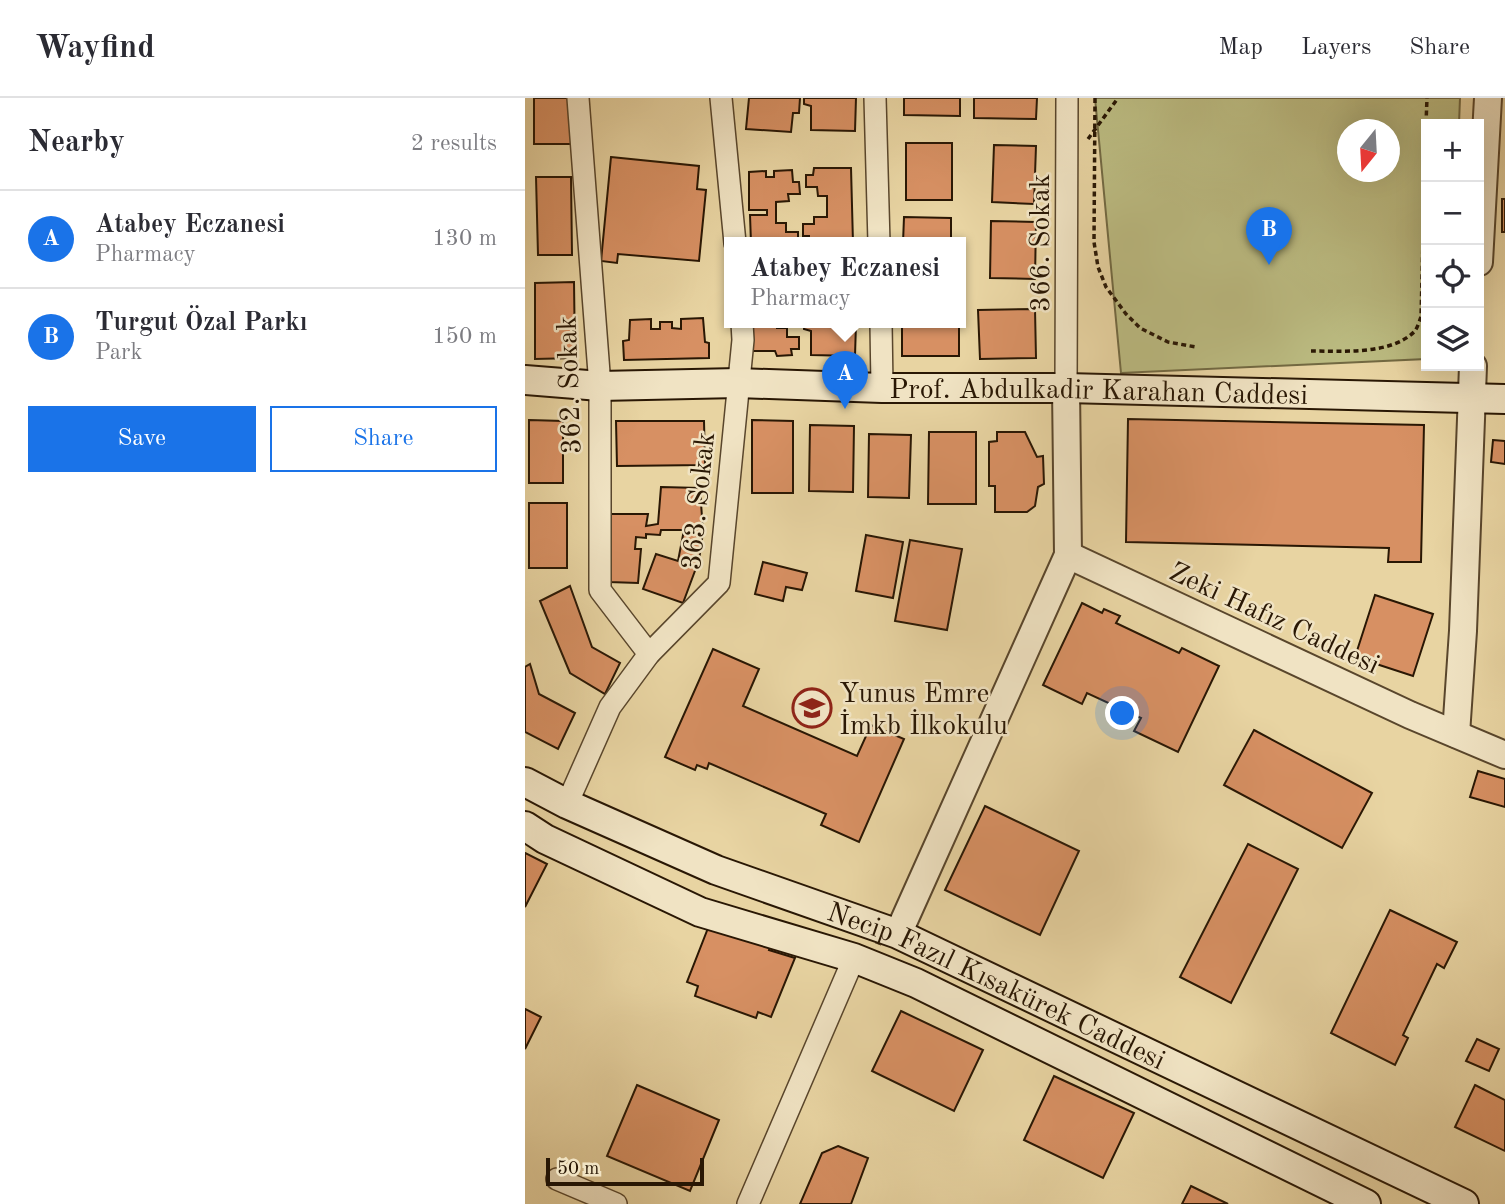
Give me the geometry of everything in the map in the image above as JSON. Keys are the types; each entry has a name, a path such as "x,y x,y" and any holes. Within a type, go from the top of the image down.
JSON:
{"main road":[{"name":"Prof. Abdulkadir Karahan Caddesi","path":"525,380 600,386 738,383 1505,399"},
{"name":"Necip Fazıl Kısakürek Caddesi","path":"525,782 567,804 716,870 898,934 1464,1204"},
{"name":"Necip Fazıl Kısakürek Caddesi","path":"525,826 545,839 700,912 854,958 916,983 1366,1204"}],"street":[{"name":"362. Sokak","path":"578,98 600,386 600,590 649,654"},
{"path":"721,98 733,237"},
{"path":"875,98 879,237"},
{"name":"366. Sokak","path":"1066,388 1067,98"},
{"path":"1480,245 1488,98"},
{"name":"363. Sokak","path":"567,804 610,707 649,654 719,583 744,340 743,328"},
{"path":"881,328 882,388"},
{"path":"1456,734 1463,632 1473,371"},
{"path":"898,934 1068,555 1066,388"},
{"name":"Zeki Hafız Caddesi","path":"1068,555 1411,715 1505,755"},
{"path":"748,1204 854,958"},
{"path":"557,1179 616,1204"}],"path":[{"path":"1095,98 1094,242 1098,267 1106,287 1140,328 1168,342 1196,347"},
{"path":"1067,169 1118,98"},
{"path":"1426,119 1427,98"},
{"path":"1311,351 1363,352 1399,342 1415,331 1421,317 1424,182"}],"green space":[{"path":"1095,98 1460,98 1459,119 1421,119 1421,359 1121,373"}],"building":[{"path":"534,98 571,98 571,144 534,144"},
{"path":"749,98 800,98 799,113 793,113 791,132 746,129"},
{"path":"804,98 856,98 855,131 811,130 811,106 804,104"},
{"path":"904,98 960,98 960,116 904,115"},
{"path":"974,98 1037,98 1036,119 974,118"},
{"path":"906,143 952,143 952,200 906,200"},
{"path":"994,145 1036,146 1034,204 992,202"},
{"path":"611,157 699,166 697,189 706,190 699,261 618,254 617,263 601,261"},
{"path":"814,168 851,168 853,237 803,236 803,224 814,224 814,217 827,217 827,196 818,196 817,187 806,187 806,175 813,175"},
{"path":"792,170 793,182 799,182 800,194 788,194 789,201 776,202 776,223 786,223 786,232 798,232 798,237 751,237 750,215 767,215 767,210 749,210 749,172 766,171 766,177 774,177 774,171"},
{"path":"536,177 571,177 572,255 538,255"},
{"path":"1502,199 1505,199 1505,232 1502,232"},
{"path":"904,217 951,218 951,237 903,237"},
{"path":"991,221 1036,222 1035,279 990,278"},
{"path":"574,282 575,358 535,359 535,283"},
{"path":"1035,309 1036,358 980,359 978,310"},
{"path":"703,318 705,342 709,343 709,358 624,360 623,341 629,340 630,320 651,319 651,329 660,329 660,322 672,322 672,328 681,329 681,319"},
{"path":"751,328 787,328 787,337 799,337 799,349 791,349 792,355 777,356 775,351 752,351"},
{"path":"856,328 855,356 811,355 811,331 804,329"},
{"path":"902,328 959,328 959,356 902,356"},
{"path":"1128,419 1424,425 1421,562 1388,562 1389,548 1126,542"},
{"path":"529,420 563,421 563,483 529,483"},
{"path":"752,420 793,421 793,493 752,493"},
{"path":"616,421 704,421 705,465 617,466"},
{"path":"810,425 854,426 853,492 809,491"},
{"path":"929,432 976,432 976,504 928,504"},
{"path":"997,432 1025,432 1037,457 1043,456 1044,484 1038,487 1035,506 1027,512 995,512 995,486 989,486 989,442 997,441"},
{"path":"869,434 911,435 909,498 868,497"},
{"path":"1493,440 1505,441 1505,464 1491,462"},
{"path":"661,487 700,488 703,532 699,560 683,603 643,589 656,554 678,561 684,530 661,530 660,535 646,534 646,538 636,537 635,549 641,549 638,583 609,582 611,514 648,514 646,526 658,524"},
{"path":"529,503 567,503 567,568 529,568"},
{"path":"866,535 903,542 893,598 856,591"},
{"path":"910,540 962,549 947,630 895,621"},
{"path":"763,562 807,573 802,590 786,587 783,601 755,594"},
{"path":"570,586 592,647 620,663 605,694 570,673 540,601"},
{"path":"1375,595 1433,614 1413,676 1355,657"},
{"path":"1082,603 1102,613 1104,609 1120,616 1116,623 1179,653 1182,648 1219,666 1178,752 1134,731 1141,718 1087,693 1082,704 1043,685"},
{"path":"713,649 759,669 743,706 857,756 871,725 904,739 859,842 821,825 826,814 709,763 707,769 697,765 695,770 665,757"},
{"path":"530,664 539,694 575,713 558,749 525,732 525,667"},
{"path":"1254,730 1372,793 1342,848 1224,785"},
{"path":"1478,771 1505,779 1505,807 1470,797"},
{"path":"985,806 1079,851 1040,935 945,890"},
{"path":"1248,844 1298,869 1231,1003 1180,977"},
{"path":"525,853 547,864 525,907"},
{"path":"1390,910 1457,942 1444,968 1437,964 1403,1035 1408,1038 1395,1065 1331,1033"},
{"path":"710,923 771,944 769,950 795,958 771,1017 758,1012 756,1018 695,996 698,986 687,982"},
{"path":"525,1009 541,1017 525,1049"},
{"path":"901,1011 983,1050 954,1111 872,1071"},
{"path":"1477,1039 1499,1049 1489,1071 1466,1061"},
{"path":"1054,1076 1134,1113 1103,1178 1024,1140"},
{"path":"637,1085 719,1120 690,1191 607,1156"},
{"path":"1475,1085 1505,1100 1505,1151 1455,1127"},
{"path":"838,1146 868,1158 851,1204 800,1204 822,1153"},
{"path":"1191,1186 1228,1204 1182,1204"}],"place":[{"name":"Turgut Özal Parkı","path":"1269,265"},
{"name":"Atabey Eczanesi","path":"845,409"},
{"name":"Yunus Emre İmkb İlkokulu","path":"812,708"}]}
